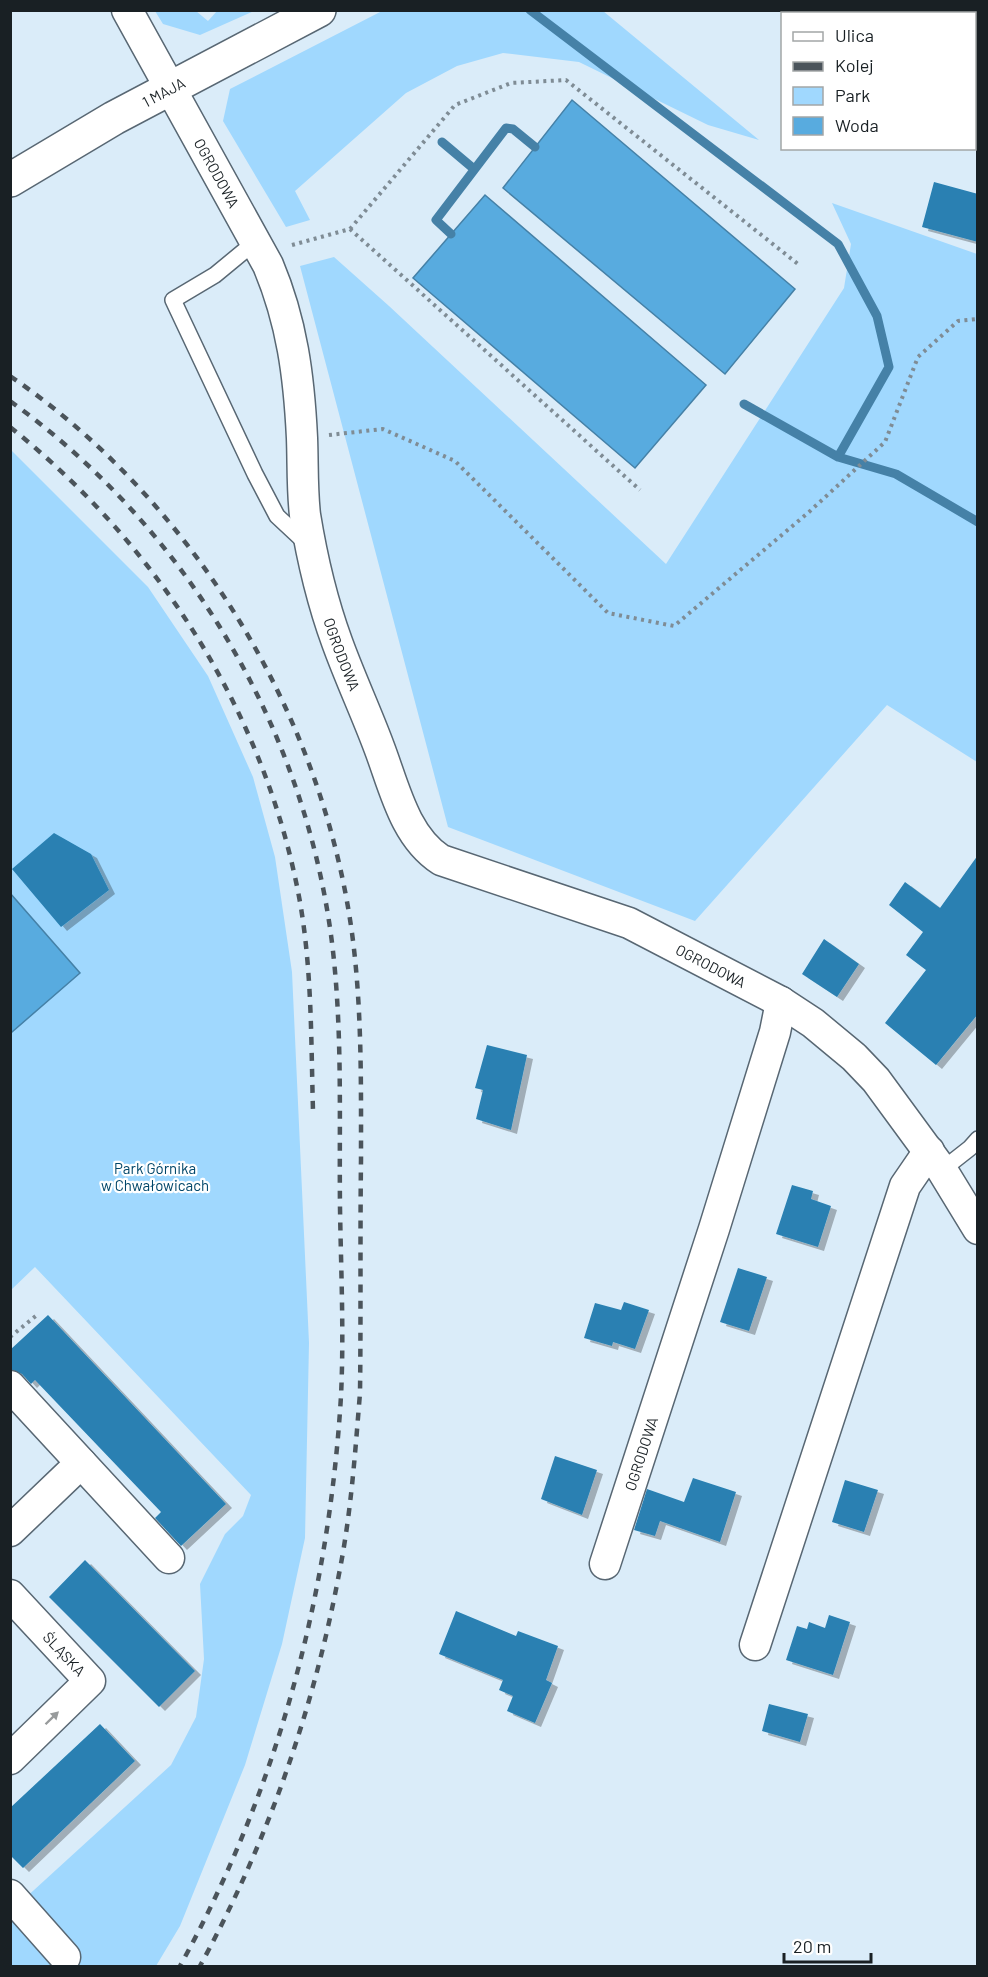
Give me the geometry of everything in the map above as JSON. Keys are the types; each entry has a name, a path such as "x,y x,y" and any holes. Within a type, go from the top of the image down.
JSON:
{"main road":[{"name":"1 MAJA","path":"10,180 114,118 319,10"}],"street":[{"name":"OGRODOWA","path":"127,10 275,282 290,329 296,360 305,512 323,602 399,802 413,831 430,853 441,860 628,923 781,1002 813,1023 854,1057 876,1080 936,1161 978,1229"},
{"name":"OGRODOWA","path":"605,1564 714,1229 775,1032 781,1002"},
{"path":"755,1645 905,1186 936,1161"},
{"path":"10,1386 169,1557"},
{"path":"10,1531 81,1463"},
{"name":"ŚLĄSKA","path":"10,1596 90,1681 10,1759"},
{"path":"10,1895 65,1958"}],"lane":[{"path":"255,242 215,275 173,300 255,474 278,516 311,549"},
{"path":"936,1161 970,1148 978,1138"}],"path":[{"path":"292,245 350,229 455,105 511,83 566,80 798,264"},
{"path":"350,229 640,490"},
{"path":"302,437 383,429 455,461 608,613 674,626 809,513 885,442 918,357 958,321 978,318"},
{"path":"10,1337 37,1315"}],"green space":[{"path":"155,11 196,11 208,21 217,11 254,11 200,35 163,24"},
{"path":"382,11 603,11 759,140 708,125 579,62 503,53 457,66 406,93 295,191 310,220 286,227 223,121 230,89"},
{"path":"832,203 977,254 977,762 887,705 695,921 448,827 300,266 334,257 666,564 844,288 851,244"},
{"name":"Park Górnika w Chwałowicach","path":"11,450 148,587 208,676 253,777 275,857 292,972 309,1343 305,1538 282,1644 245,1765 180,1926 156,1966 11,1966 11,1911 171,1765 196,1717 204,1659 200,1584 225,1534 243,1516 251,1495 35,1267 11,1290"}],"water":[{"path":"572,100 795,289 725,374 503,188"},
{"path":"485,195 706,385 635,468 413,278"},
{"path":"10,893 80,973 12,1032 10,1030"}],"building":[{"path":"934,182 978,194 978,242 922,227"},
{"path":"54,833 91,854 109,890 61,927 12,869"},
{"path":"978,855 978,1014 936,1065 885,1023 926,970 906,955 923,932 889,905 905,882 940,908"},
{"path":"824,939 859,964 837,997 802,974"},
{"path":"487,1045 527,1055 511,1130 476,1119 483,1090 475,1088"},
{"path":"792,1185 813,1191 811,1199 831,1206 818,1247 776,1234"},
{"path":"738,1268 767,1277 749,1331 720,1322"},
{"path":"624,1302 649,1310 635,1349 613,1342 612,1346 584,1338 595,1303 621,1310"},
{"path":"48,1315 226,1504 181,1546 155,1518 161,1512 35,1380 31,1384 22,1374 10,1369 10,1350"},
{"path":"555,1456 597,1470 582,1515 541,1499"},
{"path":"693,1478 736,1492 720,1542 660,1521 655,1536 634,1530 647,1489 684,1502"},
{"path":"845,1480 878,1490 864,1532 832,1522"},
{"path":"85,1560 195,1671 159,1707 49,1597"},
{"path":"456,1611 516,1636 518,1631 558,1646 546,1680 552,1683 535,1723 507,1711 513,1696 499,1690 503,1680 439,1654"},
{"path":"829,1615 850,1622 833,1675 786,1660 797,1626 807,1629 809,1622 825,1628"},
{"path":"769,1704 808,1714 800,1742 762,1731"},
{"path":"100,1724 135,1761 23,1868 10,1855 10,1808"}],"waterway":[{"path":"530,10 838,244 877,316 889,367 838,457"},
{"path":"451,234 436,220 506,128 513,129 535,147"},
{"path":"442,142 474,169"},
{"path":"744,404 838,457 896,474 978,522"}],"railway":[{"path":"10,376 76,427 136,485 191,549 238,619 279,693 312,771 336,851 352,933 358,989 360,1046 360,1393 347,1529 316,1676 285,1776 246,1872 200,1966"},
{"path":"10,401 73,451 129,507 180,569 225,635 263,706 293,780 316,856 335,969 340,1072 342,1373 335,1471 324,1545 310,1618 292,1690 270,1761 244,1831 214,1899 180,1966"},
{"path":"10,427 64,474 113,525 158,580 198,638 232,700 261,765 284,832 304,928 310,1006 313,1111"}]}
